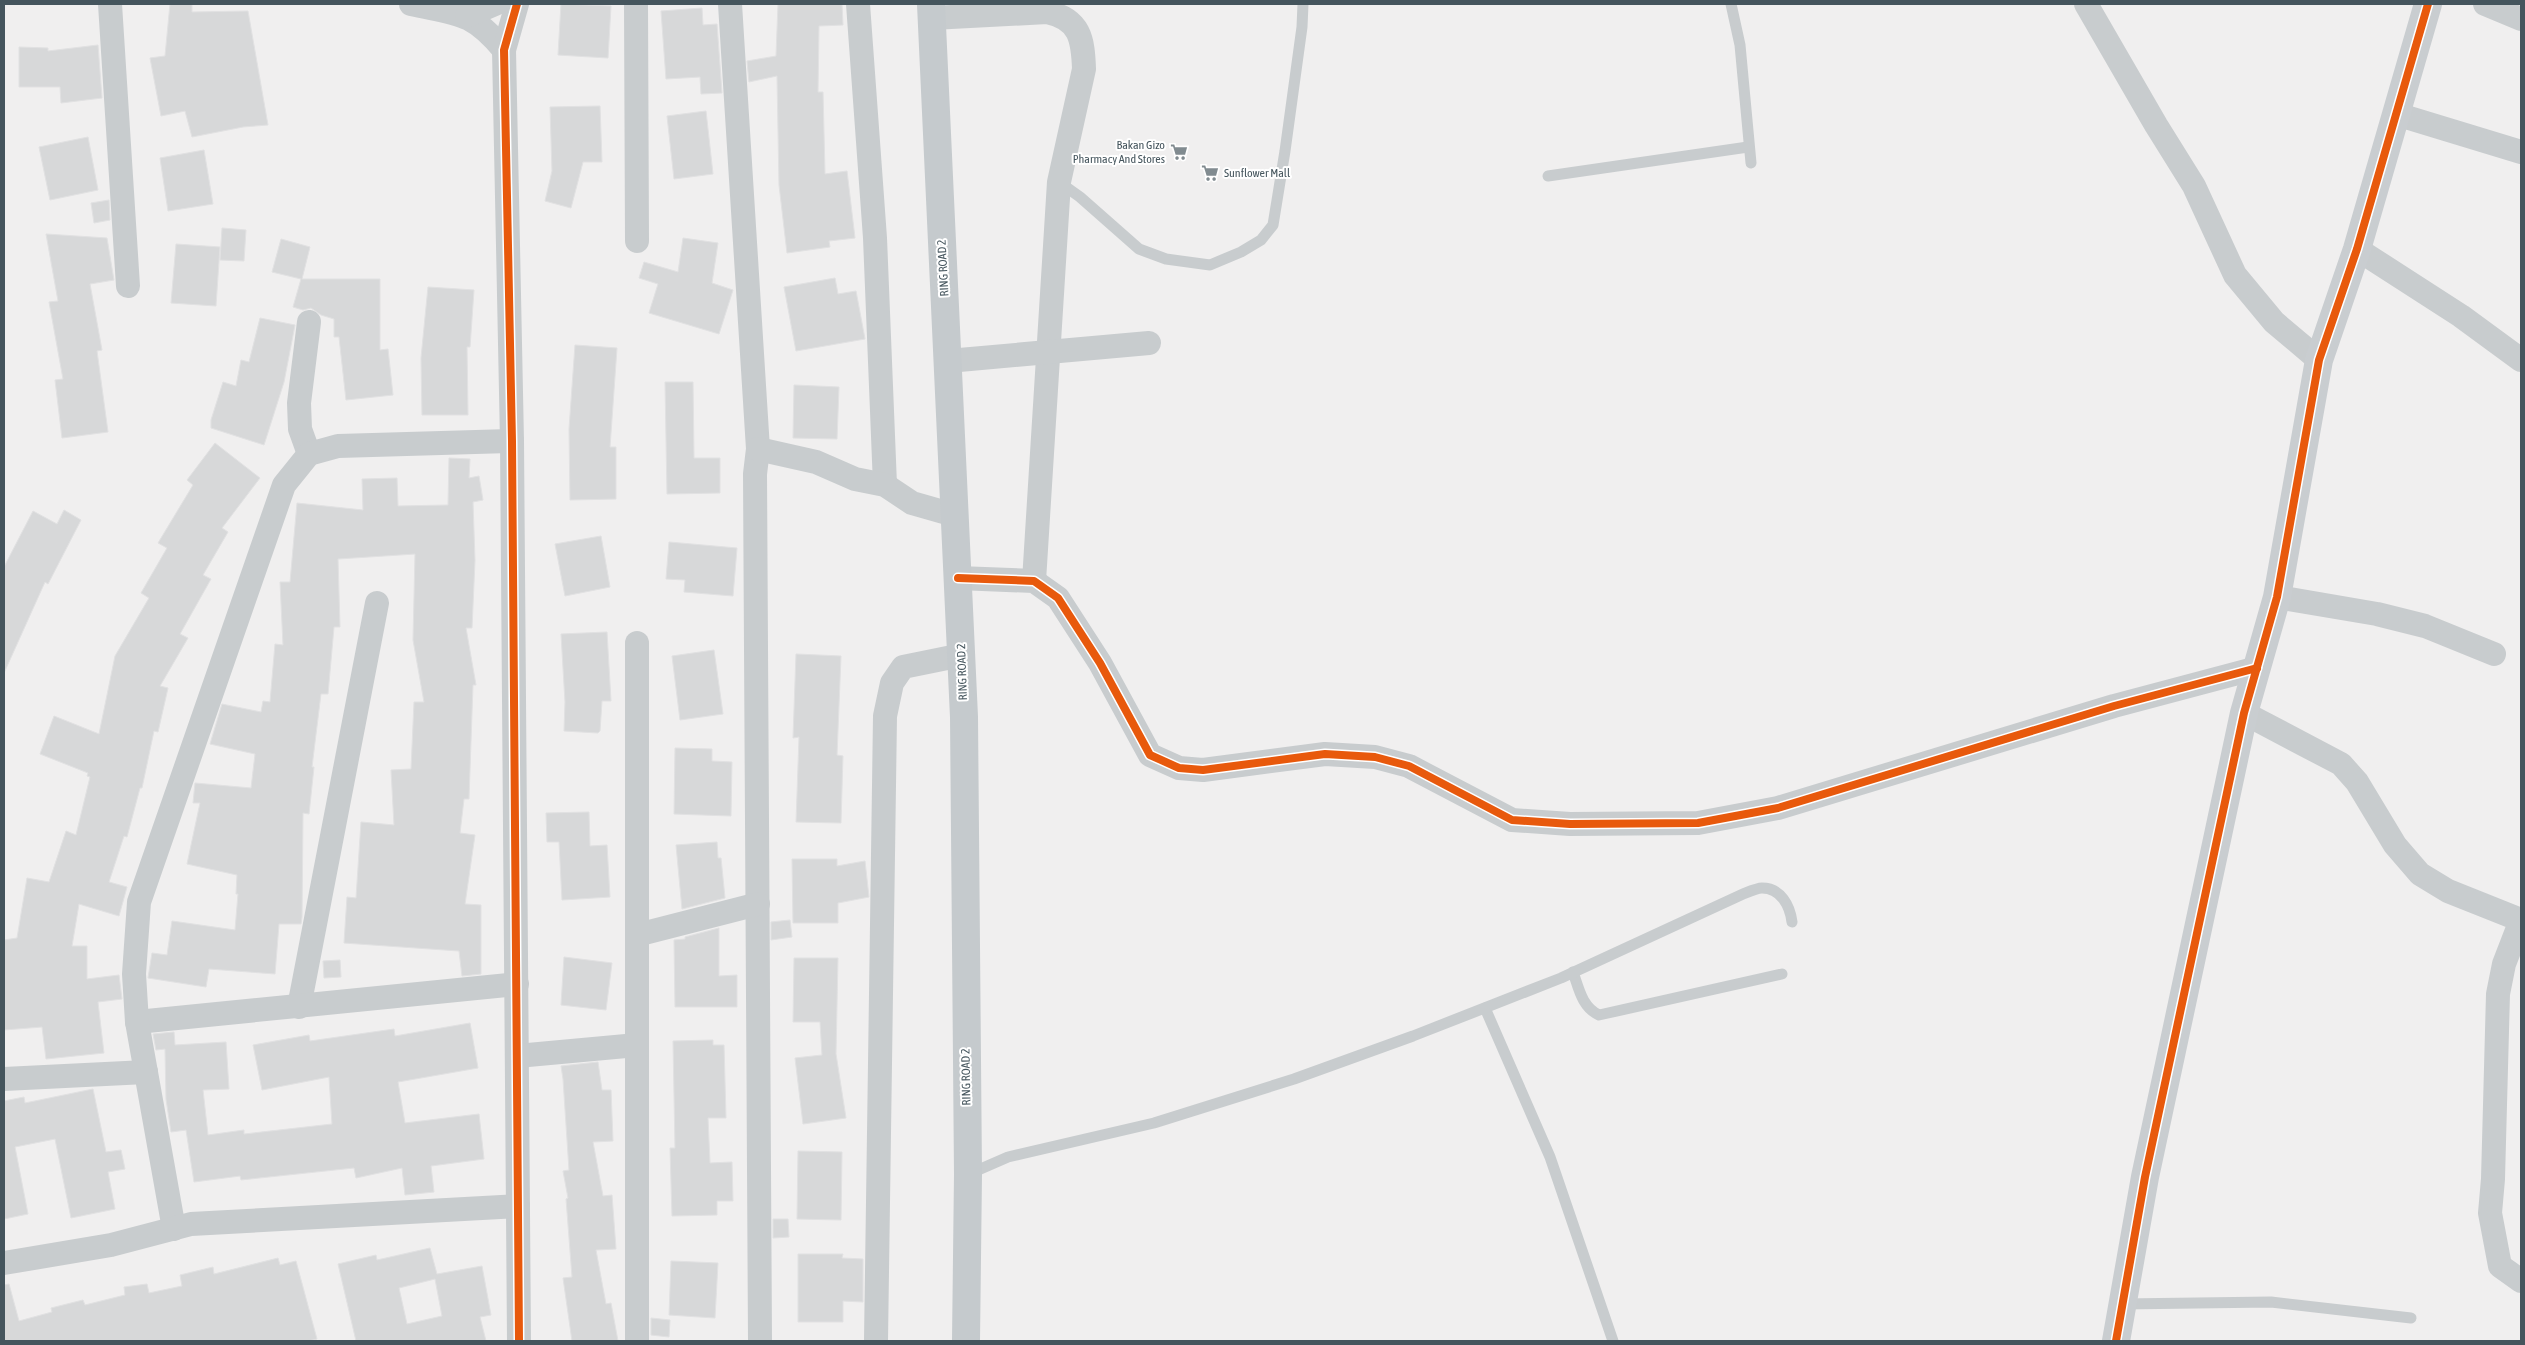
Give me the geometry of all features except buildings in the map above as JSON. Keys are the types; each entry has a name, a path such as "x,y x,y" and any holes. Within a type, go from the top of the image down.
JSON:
{"main road":[{"name":"RING ROAD 2","path":"932,11 962,655 968,1174 966,1341"}],"street":[{"path":"110,4 128,286"},
{"path":"412,4 467,16 488,30 504,50"},
{"path":"467,16 495,4"},
{"path":"517,4 504,50 512,441 519,1341"},
{"path":"636,4 637,241"},
{"path":"730,4 758,449 754,474 760,1341"},
{"path":"858,4 875,238 885,485"},
{"path":"2086,4 2156,125 2194,186 2235,275 2274,322 2319,360"},
{"path":"2116,1341 2145,1177 2244,713 2277,597 2319,360 2357,250 2428,4"},
{"path":"2485,4 2521,19"},
{"path":"932,11 1047,12 1060,15 1073,25 1080,35 1084,69 1059,182 1034,581"},
{"path":"2396,114 2521,152"},
{"path":"2357,250 2461,316 2521,360"},
{"path":"309,322 299,403 300,428 309,454"},
{"path":"948,361 1149,343"},
{"path":"174,1229 137,1022 134,974 139,902 284,485 309,454 338,446 512,441"},
{"path":"758,449 816,462 855,479 885,485 912,503 954,515"},
{"path":"958,578 1034,581 1058,598 1100,663 1150,755 1172,765 1179,768 1203,770 1325,754 1375,757 1409,766 1512,820 1570,824 1698,823 1778,808 2114,706 2257,668"},
{"path":"2277,597 2376,614 2425,626 2494,654"},
{"path":"299,1007 377,602"},
{"path":"637,643 637,1341"},
{"path":"876,1341 885,716 892,683 903,667 962,655"},
{"path":"2244,713 2341,764 2357,782 2395,845 2420,874 2448,892 2521,920 2504,964 2498,994 2493,1179 2490,1213 2500,1266 2521,1281"},
{"path":"637,935 758,904"},
{"path":"137,1022 516,984"},
{"path":"517,1056 637,1045"},
{"path":"4,1079 146,1072"},
{"path":"4,1263 111,1245 191,1224 518,1206"}],"lane":[{"path":"1059,182 1080,197 1139,249 1166,259 1210,265 1241,252 1261,240 1273,225 1302,27 1303,4"},
{"path":"1731,4 1740,45 1748,147 1751,163"},
{"path":"1548,176 1748,147"},
{"path":"968,1174 1008,1157 1154,1123 1294,1079 1485,1008 1573,972 1743,894 1762,888 1778,892 1790,908 1792,922"},
{"path":"1573,972 1584,1003 1589,1011 1599,1015 1782,974"},
{"path":"1485,1008 1550,1157 1613,1341"},
{"path":"2122,1304 2271,1302 2411,1318"}],"cycle path":[{"path":"517,4 504,50 512,441 519,1341"},
{"path":"2116,1341 2145,1177 2244,713 2277,597 2319,360 2357,249 2428,4"},
{"path":"958,578 1034,581 1058,598 1100,663 1150,755 1179,768 1203,770 1325,754 1375,757 1409,766 1512,820 1570,824 1698,823 1778,808 2114,706 2257,668"}],"place":[{"name":"Bakan Gizo Pharmacy And Stores","path":"1179,152"},
{"name":"Sunflower Mall","path":"1210,173"}]}
